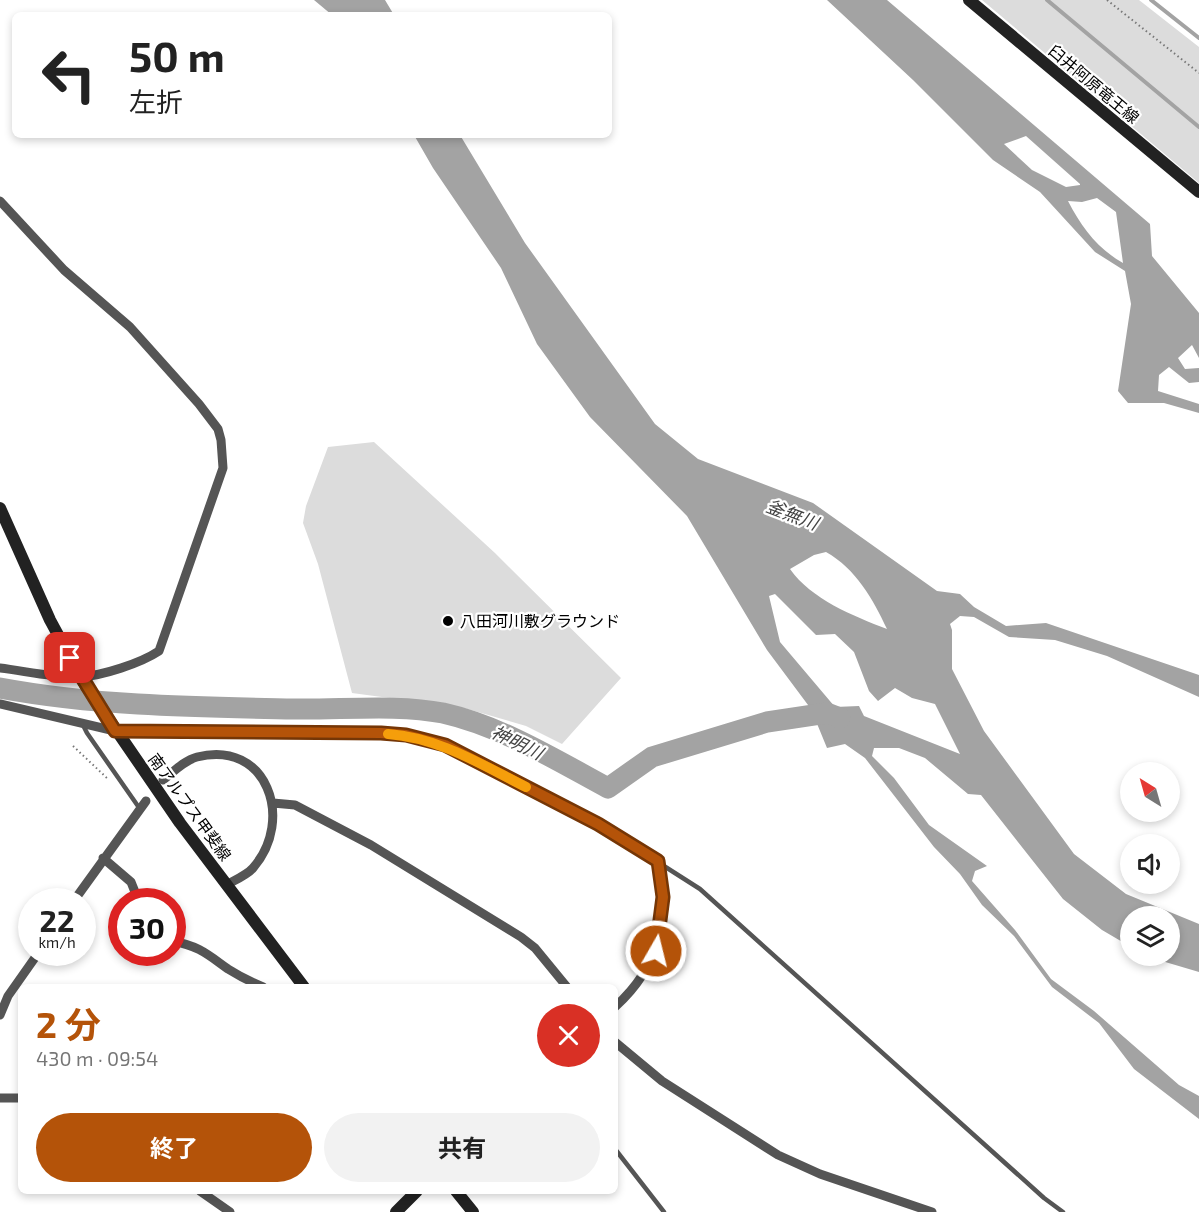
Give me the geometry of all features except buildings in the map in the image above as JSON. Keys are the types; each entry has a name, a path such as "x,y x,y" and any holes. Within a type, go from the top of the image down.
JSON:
{"main road":[{"name":"臼井阿原竜王線","path":"969,0 1199,192"},
{"name":"南アルプス甲斐線","path":"1,510 50,620 82,680 115,731 226,885 302,984"},
{"path":"396,1212 414,1194"},
{"path":"458,1194 473,1212"}],"street":[{"path":"0,201 64,270 130,327 199,404 218,429 223,468 159,651 149,658 82,680 0,668"},
{"path":"0,704 115,731"},
{"path":"163,780 195,757 213,755 233,757 257,772 270,791 274,828 266,849 252,870 226,885"},
{"path":"273,803 296,805 352,835 521,937 535,948 565,984"},
{"path":"83,888 143,805"},
{"path":"103,858 131,882 133,888"},
{"path":"618,1004 647,970 656,951 663,897 658,861"},
{"path":"186,944 208,952 229,969 257,984"},
{"path":"0,1015 8,996 29,966"},
{"path":"618,1044 662,1081 778,1155 820,1174 932,1212"},
{"path":"0,1098 18,1098"},
{"path":"204,1194 230,1212"}],"lane":[{"path":"83,725 143,805"},
{"path":"115,731 381,733 445,745 598,824 700,889 1044,1198 1063,1212"},
{"path":"618,1153 664,1212"}],"path":[{"path":"1107,0 1199,73"},
{"path":"73,746 115,785"}],"shaded area":[{"path":"982,0 1139,0 1199,47 1199,183"},
{"name":"八田河川敷グラウンド","path":"374,442 495,553 621,678 562,744 526,726 464,708 352,693 318,564 303,523 306,506 328,447"}],"water":[{"path":"314,0 385,0 392,12 328,12"},
{"path":"827,0 887,0 1150,224 1152,256 1199,313 1199,358 1192,345 1178,358 1185,369 1199,368 1199,382 1189,383 1169,367 1159,375 1158,391 1199,404 1199,413 1164,403 1128,403 1118,391 1131,304 1125,271 1095,252 1040,192 993,160 913,80","holes":["1026,136 1080,184 1080,185 1066,187 1032,170 1004,144","1097,198 1116,212 1123,263 1105,251 1091,237 1068,201 1082,202"]},
{"name":"釜無川","path":"416,138 462,138 525,243 655,424 698,459 813,503 937,591 960,594 974,607 1006,626 1046,623 1199,675 1199,697 1107,656 1055,640 1009,637 974,617 960,616 950,624 952,669 984,731 1074,854 1120,889 1120,894 1126,894 1155,906 1120,906 1120,941 1102,930 1063,899 981,795 968,794 925,758 899,748 874,748 872,756 894,778 929,825 987,866 975,871 972,881 1015,930 1051,979 1094,1011 1179,1085 1199,1096 1199,1119 1134,1069 1099,1023 1052,987 1014,936 982,905 960,874 934,847 865,758 845,744 827,748 811,709 767,650 687,516 590,417 537,344 501,268 433,168","holes":["826,552 846,567 876,607 887,629 821,598 799,580 790,569 814,555","775,594 816,635 835,634 854,652 869,691 878,701 895,688 912,698 935,704 960,754 864,716 859,706 835,707 780,642 769,596"]},
{"path":"1180,916 1199,924 1199,972 1179,966"}],"waterway":[{"path":"1047,0 1199,127"},
{"path":"1151,0 1199,38"},
{"name":"神明川","path":"0,688 73,699 146,704 293,709 426,710 486,726 548,755 608,788 652,757 767,722 827,713 840,718"}],"slow traffic":[{"path":"388,734 406,735 445,745 526,787"}],"place":[{"name":"八田河川敷グラウンド","path":"448,621"}],"route":[{"path":"70,658 115,731 381,733 406,735 445,745 598,824 658,861 663,897 656,951"}]}
